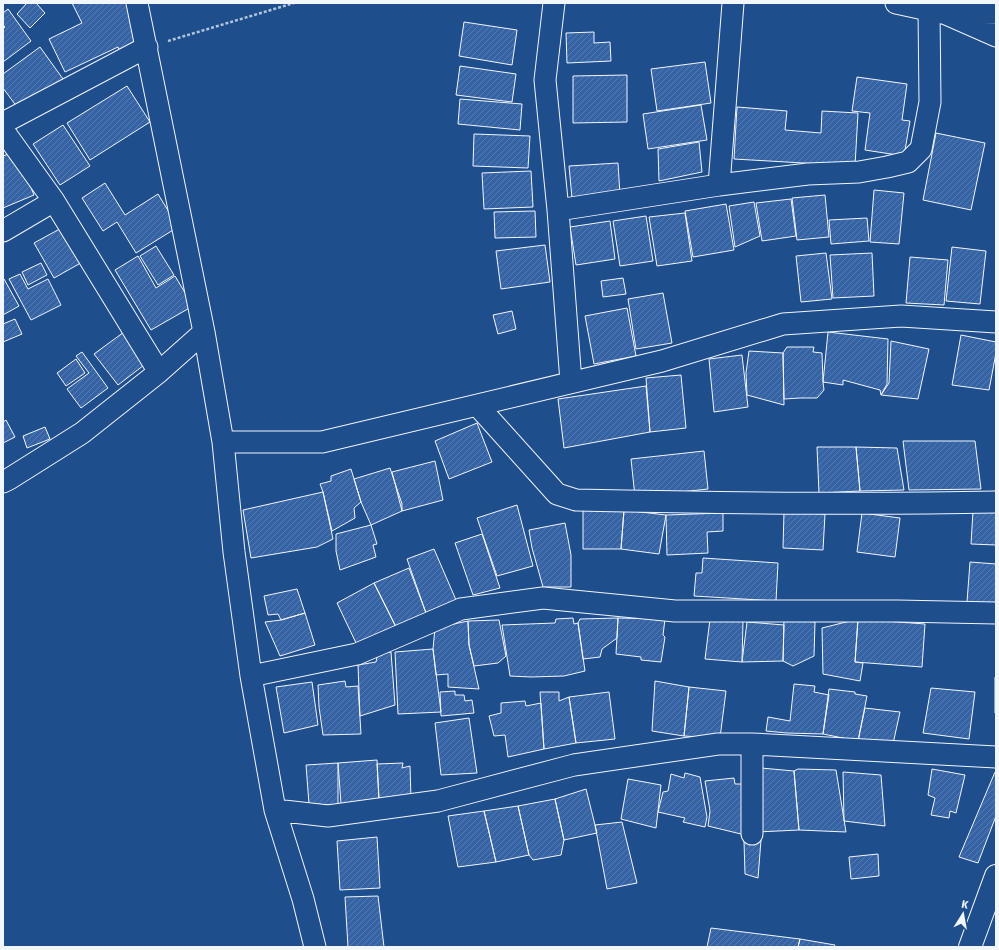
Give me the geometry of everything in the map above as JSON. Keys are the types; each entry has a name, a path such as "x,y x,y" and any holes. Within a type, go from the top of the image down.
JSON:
{"main road":[{"path":"970,947 996,876"}],"street":[{"path":"137,3 204,332 223,442 234,552 251,676 275,810 303,899 315,947"},
{"path":"554,3 545,80 558,210 571,382"},
{"path":"719,185 733,3"},
{"path":"896,3 938,12 996,36"},
{"path":"558,210 719,185 808,174 859,172 908,162 921,150 930,102 938,12"},
{"path":"938,12 996,13"},
{"path":"3,123 147,47"},
{"path":"3,130 54,201 159,372"},
{"path":"3,231 54,201"},
{"path":"223,442 322,442 662,361 782,324 901,316 996,322"},
{"path":"5,476 82,433 159,372 204,332"},
{"path":"477,405 557,494 576,500 700,503 906,504 996,502"},
{"path":"251,676 356,654 461,609 543,598 675,611 898,611 996,613"},
{"path":"275,810 328,816 422,803 574,765 718,744 752,744 996,757"},
{"path":"752,744 752,834"}],"path":[{"path":"147,47 294,3"}],"building":[{"path":"27,3 36,3 45,13 30,28 17,14"},
{"path":"72,3 132,3 143,43 122,57 118,47 65,72 49,39 82,23"},
{"path":"8,9 31,41 3,62 3,29 5,27 3,25 3,13"},
{"path":"464,22 517,30 512,65 459,56"},
{"path":"594,32 594,43 610,42 611,61 567,63 566,33"},
{"path":"40,47 63,79 20,111 3,88 3,74"},
{"path":"705,62 711,103 657,111 651,69"},
{"path":"460,66 516,74 512,102 456,95"},
{"path":"627,75 627,122 573,123 573,76"},
{"path":"857,77 907,84 902,120 910,121 904,156 865,150 870,113 852,111"},
{"path":"127,86 150,122 90,160 67,123"},
{"path":"460,99 522,104 520,130 458,124"},
{"path":"701,105 707,140 648,149 643,114"},
{"path":"737,107 787,111 785,130 821,133 822,111 858,113 855,166 734,159"},
{"path":"63,125 90,166 60,185 33,144"},
{"path":"936,133 985,143 971,210 923,200"},
{"path":"474,134 530,136 528,168 473,166"},
{"path":"699,142 702,172 659,181 658,149"},
{"path":"16,151 34,195 3,208 3,156"},
{"path":"618,163 620,195 572,198 569,166"},
{"path":"531,171 533,207 484,209 482,173"},
{"path":"105,183 125,215 158,194 178,227 136,253 117,222 103,231 82,198"},
{"path":"874,190 904,193 899,244 870,242"},
{"path":"825,195 829,237 797,240 792,198"},
{"path":"791,199 796,236 762,241 756,203"},
{"path":"754,202 760,236 735,247 729,206"},
{"path":"726,204 734,250 693,257 685,211"},
{"path":"535,211 536,237 495,238 494,212"},
{"path":"685,213 692,261 657,266 649,217"},
{"path":"646,216 653,261 620,266 613,221"},
{"path":"867,218 869,241 831,244 829,220"},
{"path":"610,221 615,259 576,265 570,227"},
{"path":"67,225 86,260 54,278 34,243"},
{"path":"545,245 550,282 501,289 496,251"},
{"path":"156,246 174,275 158,285 140,256"},
{"path":"952,247 986,251 980,304 946,301"},
{"path":"826,253 832,299 801,302 796,256"},
{"path":"872,253 874,296 833,298 830,255"},
{"path":"138,256 156,288 175,276 193,306 151,330 115,270"},
{"path":"910,257 948,260 944,305 906,303"},
{"path":"41,263 47,275 28,285 22,272"},
{"path":"20,274 28,289 48,279 61,305 31,320 9,279"},
{"path":"623,278 626,294 603,297 601,281"},
{"path":"3,279 19,306 3,315"},
{"path":"663,293 672,343 636,349 628,299"},
{"path":"627,308 636,356 594,364 585,316"},
{"path":"512,311 516,329 498,334 493,315"},
{"path":"15,319 22,334 3,342 3,324"},
{"path":"124,332 148,362 118,385 94,354"},
{"path":"828,332 888,339 887,384 881,395 880,390 843,380 843,385 823,382"},
{"path":"961,335 996,342 996,353 989,390 952,385"},
{"path":"891,341 929,349 918,399 881,395 889,383"},
{"path":"787,347 814,347 813,352 822,353 824,390 817,398 784,399 783,353"},
{"path":"749,351 783,353 784,405 747,395 746,373"},
{"path":"82,352 108,388 81,408 67,389 89,373 76,356"},
{"path":"742,355 748,407 714,412 709,359"},
{"path":"76,359 85,373 66,386 57,373"},
{"path":"681,375 686,428 650,432 646,378"},
{"path":"646,386 650,432 564,448 558,399"},
{"path":"6,420 15,437 3,443 3,422"},
{"path":"477,423 492,462 449,479 435,441"},
{"path":"45,427 50,439 27,448 23,436"},
{"path":"903,441 975,441 981,489 909,490"},
{"path":"817,447 856,447 860,491 819,493"},
{"path":"856,447 897,448 904,490 860,491"},
{"path":"704,451 708,489 635,497 631,459"},
{"path":"435,461 443,500 402,511 392,472"},
{"path":"390,468 402,504 402,511 371,525 361,502 354,479"},
{"path":"351,469 361,502 354,508 355,518 332,531 320,484 331,481 331,476"},
{"path":"323,492 333,539 317,547 251,558 243,510"},
{"path":"517,505 533,566 497,576 477,518"},
{"path":"583,509 624,510 621,549 583,549"},
{"path":"624,510 666,515 659,554 621,549"},
{"path":"973,511 996,512 996,545 971,544"},
{"path":"784,512 825,514 823,550 783,548"},
{"path":"723,513 723,531 707,532 708,553 667,555 666,515"},
{"path":"862,513 900,518 895,557 857,552"},
{"path":"565,523 571,555 571,587 543,587 532,548 529,530"},
{"path":"371,525 377,544 373,545 376,557 340,570 336,551 336,534"},
{"path":"482,534 500,588 473,595 455,543"},
{"path":"434,549 456,600 426,613 407,559"},
{"path":"703,558 778,563 776,601 694,596 696,573 702,573"},
{"path":"970,562 996,564 996,604 967,602"},
{"path":"409,568 426,613 396,627 374,583"},
{"path":"374,583 396,627 357,645 337,603"},
{"path":"297,589 305,613 281,620 278,614 268,615 264,596"},
{"path":"305,613 315,645 280,656 265,622 281,620"},
{"path":"573,618 574,624 578,623 585,671 564,676 510,676 502,625 555,623 556,619"},
{"path":"618,618 617,638 602,649 600,657 583,659 578,623 580,619"},
{"path":"618,618 665,619 663,635 665,637 661,662 641,660 641,657 616,654"},
{"path":"710,619 743,621 742,662 705,659"},
{"path":"784,619 815,622 814,656 793,666 783,661"},
{"path":"858,619 925,624 922,667 855,662"},
{"path":"858,619 855,662 863,663 860,681 823,674 822,628"},
{"path":"499,620 506,656 498,663 474,666 469,645 468,621"},
{"path":"468,621 469,645 479,689 448,687 448,674 436,675 433,649 435,628"},
{"path":"747,622 784,625 783,661 742,662"},
{"path":"433,649 441,712 398,714 395,652"},
{"path":"391,652 395,705 360,716 358,665 376,662 378,653"},
{"path":"996,677 996,713 995,713"},
{"path":"345,681 346,687 358,686 361,734 323,735 318,685"},
{"path":"655,681 689,687 684,736 652,731"},
{"path":"312,682 318,725 284,733 276,687"},
{"path":"794,684 815,686 814,692 829,695 823,734 766,731 768,717 790,721"},
{"path":"689,687 726,691 720,738 684,736"},
{"path":"931,688 975,692 969,739 923,733"},
{"path":"829,689 855,692 855,694 867,696 858,741 823,734"},
{"path":"455,691 455,695 464,695 465,701 472,700 474,713 441,716 440,692"},
{"path":"540,692 559,692 559,701 569,697 576,743 544,749"},
{"path":"609,692 615,739 576,743 569,697"},
{"path":"525,701 526,706 541,703 544,749 508,757 505,735 494,736 489,716 501,713 501,703"},
{"path":"865,708 900,712 893,744 858,741"},
{"path":"469,718 477,773 441,775 435,723"},
{"path":"377,760 379,800 341,804 338,763"},
{"path":"338,763 338,805 309,804 306,765"},
{"path":"403,763 402,768 410,766 411,799 379,800 377,764"},
{"path":"761,768 794,771 799,830 757,832"},
{"path":"798,769 836,770 846,832 799,830 794,771"},
{"path":"932,769 965,775 956,813 950,811 949,818 931,815 935,798 928,795"},
{"path":"843,772 881,775 885,826 844,821"},
{"path":"995,772 996,816 978,863 959,857"},
{"path":"685,773 700,777 707,817 705,827 683,822 685,818 658,812 663,792 668,791 671,774 684,778"},
{"path":"734,778 735,784 746,784 749,827 741,834 708,826 710,811 705,781"},
{"path":"628,779 661,785 656,828 621,819"},
{"path":"586,789 597,833 564,840 555,799"},
{"path":"555,799 564,840 561,855 533,860 529,855 518,806"},
{"path":"518,806 529,855 496,862 484,811"},
{"path":"484,811 496,862 458,867 448,816"},
{"path":"622,822 637,883 607,889 595,825"},
{"path":"377,837 380,888 340,890 337,841"},
{"path":"761,840 758,878 745,874 744,841"},
{"path":"878,854 879,876 851,879 849,857"},
{"path":"378,896 384,947 348,947 345,897"},
{"path":"711,928 800,939 798,947 707,947"},
{"path":"800,939 835,945 834,947 798,947"}]}
